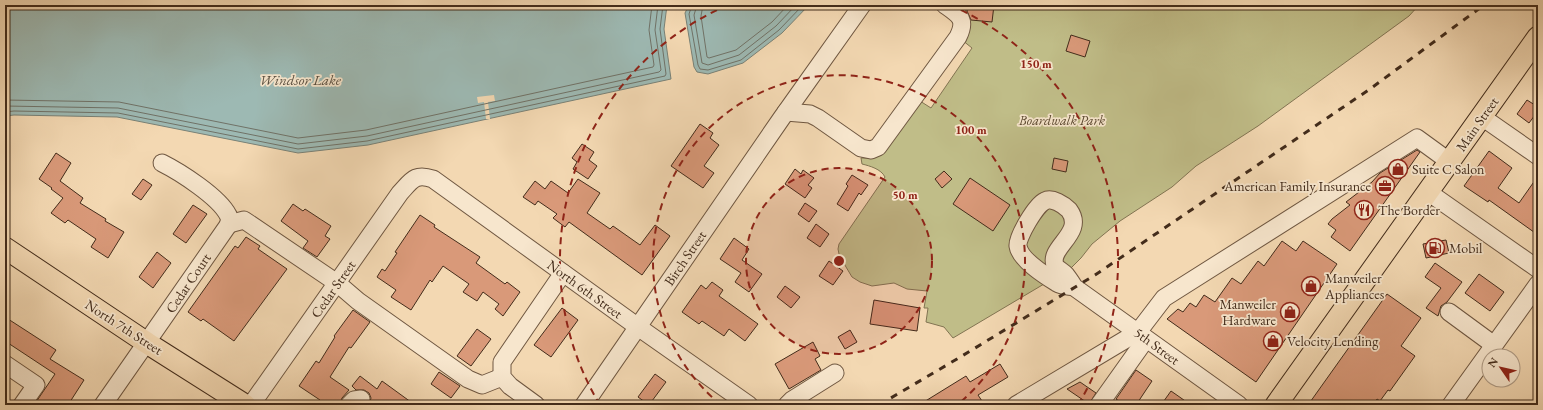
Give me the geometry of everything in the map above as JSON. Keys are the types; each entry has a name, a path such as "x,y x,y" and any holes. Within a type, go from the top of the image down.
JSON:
{"main road":[{"name":"Main Street","path":"1276,405 1538,37"},
{"name":"North 7th Street","path":"5,248 147,343 245,405"}],"street":[{"name":"Birch Street","path":"584,405 786,112 862,5"},
{"path":"786,112 810,114 861,148 871,150 878,147 961,31 962,23 960,17 945,5"},
{"path":"1482,117 1538,156"},
{"path":"1099,405 1164,298 1417,138 1450,162"},
{"path":"162,163 197,185 215,199 229,216 229,224 244,220 337,282 358,301 468,379 482,385 502,377"},
{"name":"North 6th Street","path":"419,177 422,176 433,179 638,327 750,405"},
{"name":"Cedar Street","path":"251,405 400,193 412,180 419,177"},
{"path":"1428,192 1538,269"},
{"path":"1050,199 1060,203 1068,209 1072,216 1072,231 1057,251 1054,260 1055,266 1065,274 1074,287 1058,284 1028,262 1020,254 1018,248 1018,241 1021,232 1040,205 1050,199"},
{"name":"Cedar Court","path":"103,405 229,224"},
{"path":"536,405 516,399 510,386 502,377 502,362 563,273"},
{"path":"1451,405 1538,284"},
{"name":"5th Street","path":"1074,287 1239,405"},
{"path":"1449,312 1494,345"},
{"path":"1016,405 1142,336"},
{"path":"5,364 36,385 22,405"},
{"path":"787,405 792,400 835,373"}],"green space":[{"name":"Boardwalk Park","path":"960,5 1419,5 1409,16 1258,126 1196,166 1172,187 1120,221 1092,244 1071,268 953,338 944,327 926,322 928,308 924,308 927,291 907,289 894,283 872,286 860,282 852,277 839,254 838,249 839,244 885,177 878,170 862,164 861,158 874,157 920,101 931,108 972,48 962,40"}],"water":[{"name":"Windsor Lake","path":"5,5 667,5 664,29 671,79 368,145 298,153 117,117 5,116"},
{"path":"689,5 809,5 782,33 743,63 708,74 697,72 694,67 685,13"}],"pier":[{"path":"494,95 495,101 488,102 490,119 486,119 484,102 478,103 477,97"}],"building":[{"path":"968,5 994,5 992,22 971,20 967,11"},
{"path":"1071,35 1090,41 1085,57 1066,51"},
{"path":"1527,100 1538,107 1538,111 1529,123 1517,114"},
{"path":"700,124 713,133 710,138 719,145 704,166 714,173 703,188 671,166"},
{"path":"582,144 594,152 589,160 597,166 588,179 573,169 577,162 572,158"},
{"path":"1417,150 1420,152 1350,251 1331,237 1336,230 1328,224 1350,205 1346,202 1372,182 1380,173"},
{"path":"1489,151 1512,168 1498,188 1519,203 1538,176 1538,235 1489,200 1488,202 1464,186"},
{"path":"56,153 71,163 60,181 83,198 80,203 106,219 105,221 124,232 108,258 91,247 96,239 68,220 65,223 51,213 63,198 39,179"},
{"path":"1054,158 1068,161 1066,172 1052,169"},
{"path":"795,169 801,174 803,170 814,178 808,185 812,188 805,198 785,184"},
{"path":"944,171 952,179 942,188 935,179"},
{"path":"852,175 868,185 861,195 859,193 848,211 837,204 848,186 846,184"},
{"path":"970,178 1010,205 993,231 953,204"},
{"path":"143,179 152,185 141,200 132,194"},
{"path":"578,179 600,193 587,213 610,229 613,226 640,245 655,225 670,236 642,275 569,222 565,227 553,218 557,214 538,201 535,205 523,197 535,181 545,189 551,181 568,193"},
{"path":"805,203 817,211 809,222 798,214"},
{"path":"293,204 303,211 305,209 331,226 325,236 330,239 317,257 303,248 308,241 281,221"},
{"path":"193,205 207,214 186,243 173,234"},
{"path":"420,215 435,225 434,227 480,257 476,263 505,284 507,282 520,292 503,316 495,309 499,304 483,292 477,301 463,292 469,284 443,266 432,282 430,280 411,310 391,297 396,290 377,277 382,269 385,271 397,253 395,252"},
{"path":"816,224 829,234 820,247 807,238"},
{"path":"246,237 260,246 258,249 287,269 234,341 203,319 201,321 188,312 235,246 238,248"},
{"path":"734,238 749,249 742,260 762,274 749,292 735,282 741,273 720,259"},
{"path":"1446,240 1449,253 1426,258 1423,244"},
{"path":"1282,241 1296,251 1303,241 1337,264 1256,382 1167,319 1178,309 1183,312 1190,303 1196,307 1204,295 1215,302 1232,278 1241,284 1258,261 1264,266"},
{"path":"157,252 171,263 153,288 139,277"},
{"path":"829,261 843,271 833,285 819,276"},
{"path":"1435,263 1462,282 1447,302 1441,306 1438,316 1426,308 1441,288 1425,277"},
{"path":"1479,274 1504,292 1490,311 1465,293"},
{"path":"712,282 723,290 719,296 758,324 745,341 729,329 724,336 702,321 699,324 682,312 701,285 706,289"},
{"path":"785,286 800,297 791,308 777,297"},
{"path":"1387,294 1421,318 1401,346 1415,356 1390,391 1388,390 1380,401 1377,399 1373,405 1308,405"},
{"path":"874,300 920,308 917,331 870,324"},
{"path":"562,308 578,320 551,357 534,345"},
{"path":"353,310 370,322 351,348 349,347 330,377 349,390 342,398 339,405 316,405 320,400 299,386 316,361 319,363 335,337 334,336"},
{"path":"5,317 56,350 50,359 84,380 68,405 34,405 55,374 5,341"},
{"path":"477,329 491,339 471,366 457,356"},
{"path":"850,330 857,342 845,349 838,337"},
{"path":"813,342 820,356 815,359 821,370 789,389 775,364"},
{"path":"1000,364 1008,377 978,395 982,401 976,405 919,405 966,376 970,382"},
{"path":"1136,370 1152,381 1136,405 1125,405 1116,399"},
{"path":"439,372 460,386 451,398 431,384"},
{"path":"655,374 666,382 649,405 638,397"},
{"path":"360,376 377,389 382,381 415,405 369,405 371,398 369,393 364,390 356,390 352,386"},
{"path":"1080,382 1096,393 1089,404 1067,389"},
{"path":"1171,391 1191,405 1161,405"}],"railway":[{"path":"879,405 1095,275 1370,89 1484,5"}],"place":[{"name":"Suite C Salon","path":"1398,169"},
{"name":"American Family Insurance","path":"1385,186"},
{"name":"The Border","path":"1364,210"},
{"name":"Mobil","path":"1435,248"},
{"name":"Manweiler Appliances","path":"1311,286"},
{"name":"Manweiler Hardware","path":"1290,312"},
{"name":"Velocity Lending","path":"1273,341"}]}
